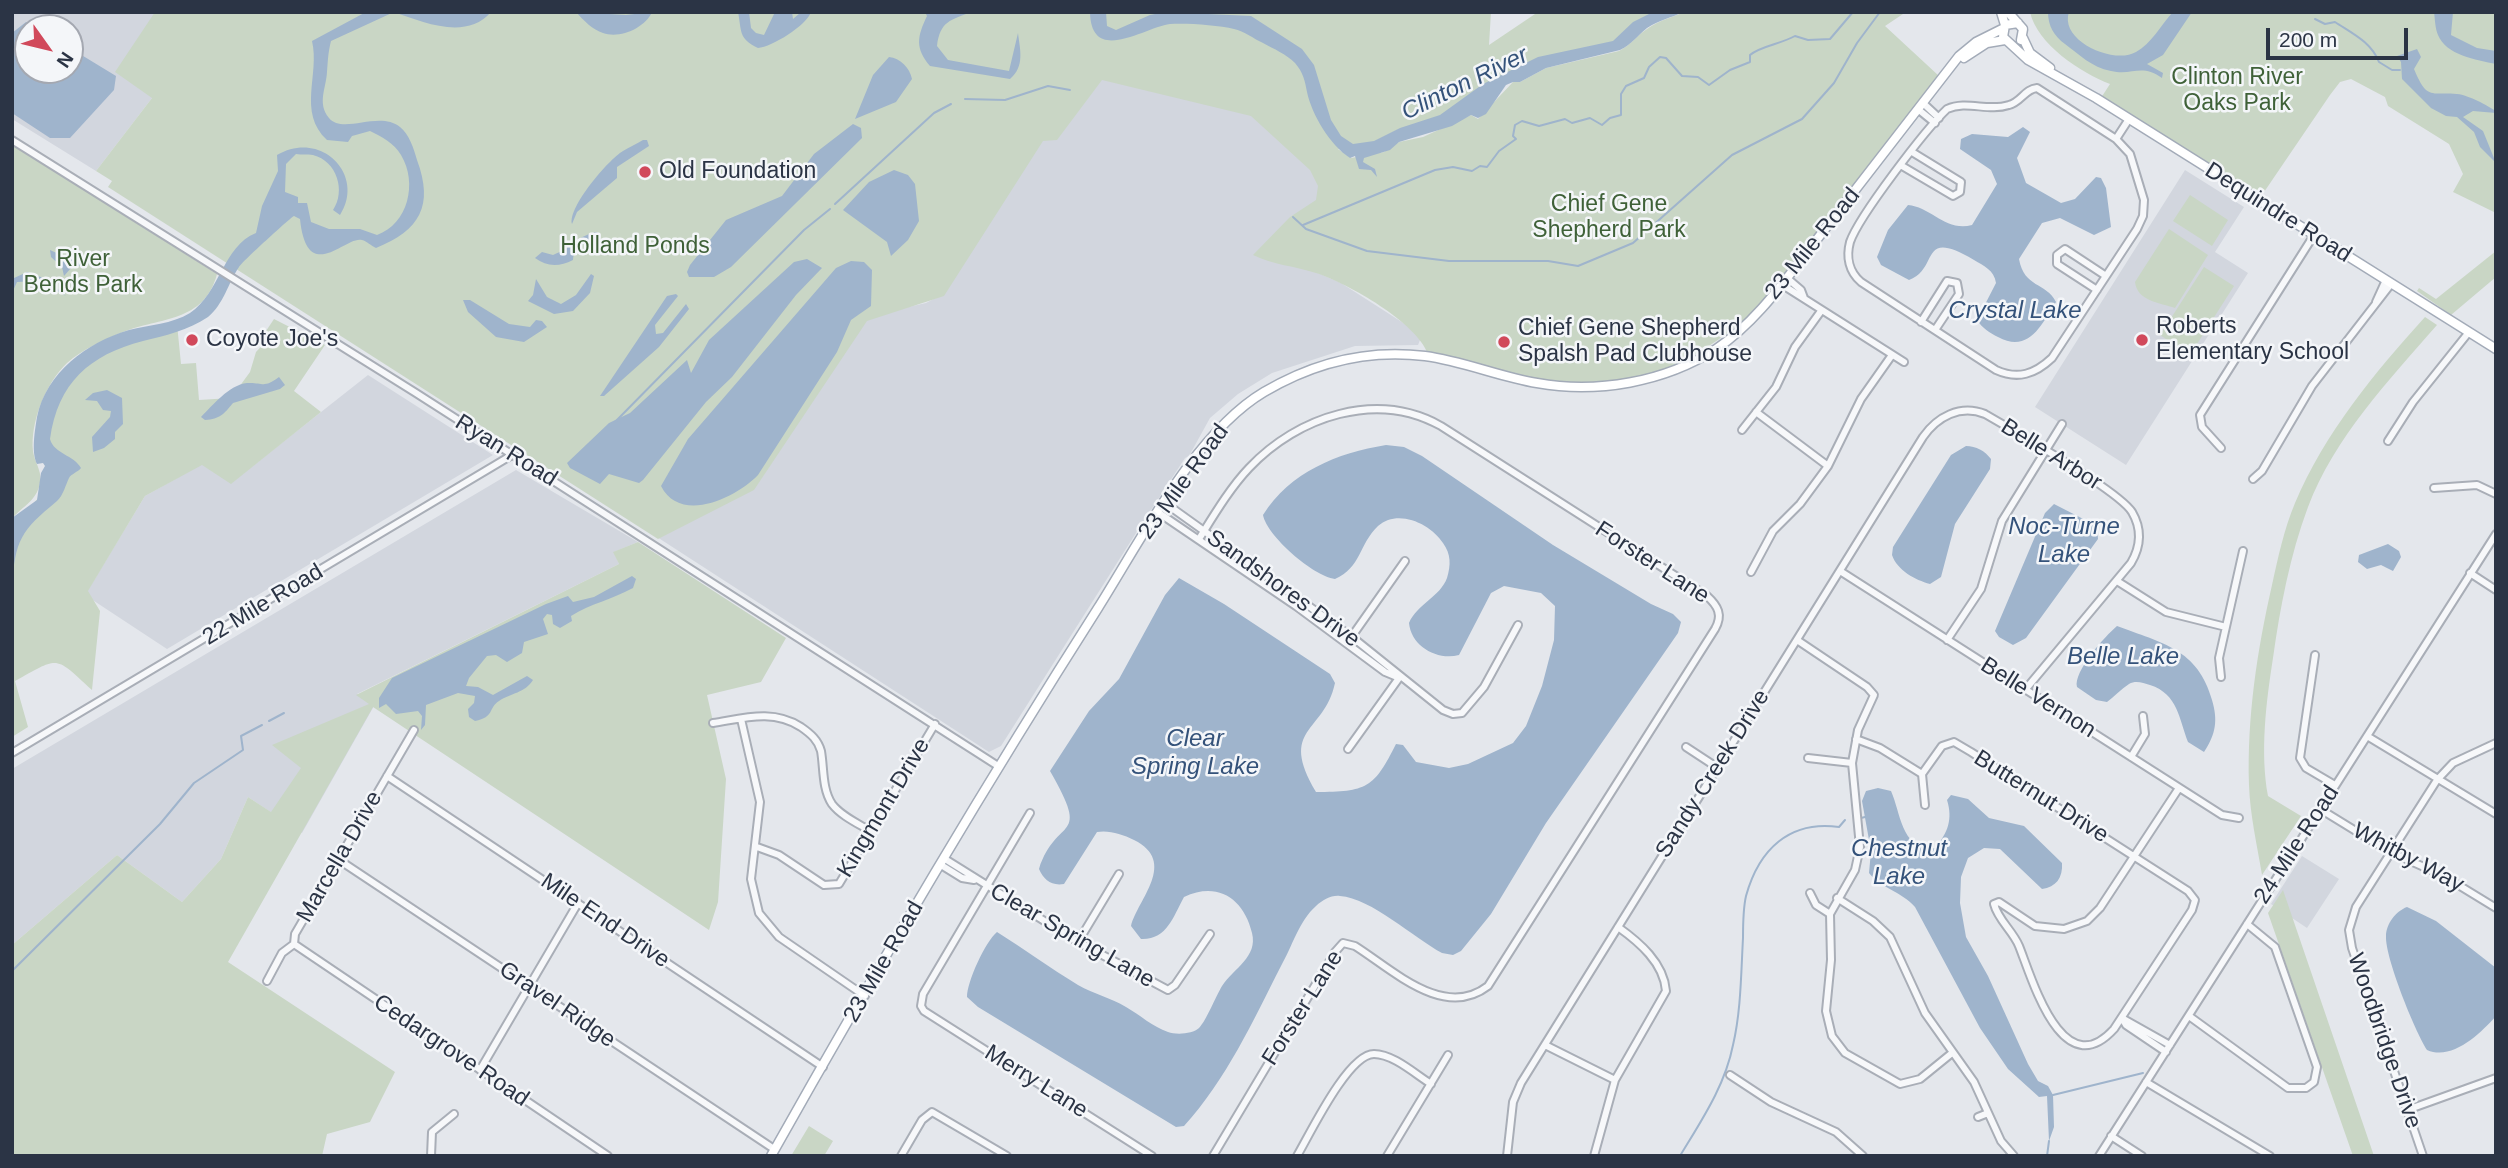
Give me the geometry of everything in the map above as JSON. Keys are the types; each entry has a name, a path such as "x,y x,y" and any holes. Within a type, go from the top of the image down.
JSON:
{"main road":[{"path":"2001,12 2007,42 2016,43 2023,38 2024,31 2008,12"},
{"path":"2004,27 2018,23"},
{"name":"23 Mile Road","path":"773,1153 998,766 1165,503 1225,421 1259,395 1326,363 1371,356 1421,356 1538,383 1577,387 1632,382 1687,365 1717,348 1745,326 1784,281 1970,46 2004,27"},
{"name":"Dequindre Road","path":"2023,38 2030,52 2059,77"},
{"name":"23 Mile Road","path":"1952,68 1979,47 2007,42"},
{"name":"Dequindre Road","path":"2007,42 2028,60 2129,119 2496,349"}],"street":[{"path":"2037,88 2116,139 2135,164 2144,209 2137,229 2052,358 2026,375 2013,376 1996,370 1921,322 1858,279 1849,260 1850,242 1858,225 1937,120 1947,109 1959,105 2009,105 2030,89 2037,88"},
{"path":"1921,107 1937,120"},
{"path":"2116,139 2129,119"},
{"name":"Ryan Road","path":"12,140 210,263 998,766"},
{"path":"1902,166 1953,196 1960,192 1961,182 1912,152"},
{"path":"2221,448 2199,421 2314,235"},
{"path":"2096,290 2057,264 2057,255 2065,249 2106,276"},
{"path":"1921,322 1947,281 1952,280 1960,288 1958,294 1935,330"},
{"path":"1784,281 1801,290 1804,298 1821,311 1904,362"},
{"path":"2253,479 2312,386 2389,282"},
{"path":"1742,430 1776,387 1795,347 1821,311"},
{"path":"2389,441 2413,402 2469,332"},
{"path":"1751,572 1773,531 1800,504 1828,466 1870,384 1892,355"},
{"name":"Forster Lane","path":"1201,535 1244,473 1282,440 1310,425 1342,414 1363,409 1399,409 1441,426 1715,604 1719,622 1488,986 1467,998 1450,998 1429,992 1355,946 1343,943 1335,952 1213,1156"},
{"name":"Belle Arbor","path":"1954,412 1971,410 1984,414 2115,495 2130,510 2139,540 2135,557 2118,581 2025,690"},
{"path":"1756,412 1828,466"},
{"name":"Sandy Creek Drive","path":"1507,1156 1515,1095 1545,1045 1923,437 1940,419 1954,412"},
{"path":"1947,640 1981,589 2001,521 2062,424"},
{"name":"22 Mile Road","path":"12,753 512,455"},
{"path":"2434,488 2477,485 2496,494"},
{"name":"Sandshores Drive","path":"1165,503 1201,535 1389,666 1399,678 1447,713 1462,713 1484,687 1518,625"},
{"name":"Sandshores Drive","path":"1159,513 1201,535"},
{"name":"24 Mile Road","path":"2099,1156 2496,534"},
{"path":"2221,677 2219,659 2243,551"},
{"path":"1349,640 1405,561"},
{"name":"Belle Vernon","path":"1840,571 2222,815 2239,818"},
{"path":"2470,573 2496,590"},
{"path":"2118,581 2166,612 2226,627"},
{"path":"1797,640 1867,687 1874,695 1856,739 1852,762 1860,847 1855,870 1830,914 1828,934 1831,960 1826,1010 1832,1036 1856,1061 1907,1084 1920,1079 1952,1053"},
{"path":"2315,655 2300,758 2306,768 2335,785"},
{"path":"1348,749 1399,678"},
{"path":"713,723 776,715 811,734 820,747 824,780 831,803 842,814 872,832"},
{"path":"2131,757 2145,734 2143,716"},
{"path":"741,719 758,786 757,847 752,892 766,924 779,937 865,996"},
{"name":"Kingmont Drive","path":"757,847 779,855 824,885 832,887 844,879 934,724"},
{"name":"Marcella Drive","path":"267,981 282,953 294,944 295,934 414,730"},
{"path":"2367,736 2496,814"},
{"path":"1856,739 1880,748 1922,774 1925,805"},
{"name":"Butternut Drive","path":"1922,774 1947,742 1956,743 2188,891 2195,900 2192,910 2122,1018"},
{"name":"Woodbridge Drive","path":"2423,1156 2349,935 2356,907 2437,780 2454,763 2496,743"},
{"path":"1686,747 1718,768"},
{"path":"1808,758 1852,762"},
{"name":"Mile End Drive","path":"387,776 823,1067"},
{"path":"2168,1048 2122,1018 2109,1035 2097,1041 2077,1043 2061,1035 2048,1016 2016,940 1994,904 1998,902 2035,926 2059,929 2081,924 2100,908 2179,788"},
{"name":"Whitby Way","path":"2320,808 2390,852 2442,875 2496,908"},
{"path":"986,886 1030,813"},
{"name":"Gravel Ridge","path":"339,860 773,1153"},
{"name":"Clear Spring Lane","path":"943,862 1078,942 1170,990 1210,934"},
{"path":"1078,942 1119,874"},
{"name":"Merry Lane","path":"986,886 923,994 921,1006 1153,1156"},
{"path":"1810,893 1816,905 1830,914"},
{"path":"1838,898 1873,921 1890,937 1925,1013 1974,1082 2001,1141 2014,1156"},
{"path":"480,1070 578,903"},
{"path":"2189,1016 2288,1087 2306,1088 2317,1077 2313,1056 2275,947 2247,924"},
{"path":"1594,1156 1615,1080 1667,991 1664,979 1648,952 1618,927"},
{"name":"Cedargrove Road","path":"294,944 608,1156"},
{"path":"1467,998 1467,1007"},
{"path":"1545,1045 1615,1080"},
{"path":"1297,1156 1348,1072 1364,1056 1374,1054 1388,1058 1431,1084"},
{"path":"1387,1156 1448,1055"},
{"path":"1730,1075 1771,1102 1836,1132 1863,1156"},
{"path":"2407,1110 2496,1078"},
{"path":"2147,1082 2270,1156"},
{"path":"901,1156 930,1112 940,1115 999,1154 1007,1156"},
{"path":"1978,1117 1988,1113"},
{"path":"431,1156 432,1132 454,1114"},
{"path":"2111,1136 2142,1156"}],"shaded area":[{"path":"12,12 155,12 152,98 96,171 12,119"},
{"path":"1194,68 1363,191 1309,269 1341,283 1422,335 1418,345 1355,346 1272,373 1238,394 1210,418 1189,456 1185,458 1136,533 1001,746 989,752 657,537 758,483 865,321 882,313 926,303 943,294 1032,153 1093,73"},
{"name":"Roberts Elementary School","path":"2185,170 2244,207 2215,252 2248,273 2126,465 2035,407"},
{"path":"368,375 493,455 167,649 85,595 145,496 202,464 231,483"},
{"path":"516,470 638,542 614,552 619,564 357,694 374,706 302,833 248,797 221,859 182,902 117,855 12,945 12,769"},
{"path":"2302,856 2339,879 2307,928 2271,904"}],"green space":[{"name":"Holland Ponds","path":"155,12 1491,12 1489,45 1538,12 1672,12 1623,41 1513,74 1451,119 1372,147 1338,149 1351,158 1384,152 1399,142 1423,137 1471,115 1478,119 1513,82 1520,82 1546,68 1619,51 1652,26 1684,12 1906,12 1885,26 1939,76 1771,295 1746,318 1720,339 1665,369 1605,384 1572,385 1523,378 1428,354 1410,329 1363,295 1330,278 1253,255 1290,217 1316,200 1318,186 1310,170 1251,116 1102,80 1057,140 1043,141 944,296 867,321 754,490 658,539 108,187 112,181 96,171 152,98 115,72"},
{"name":"Clinton River Oaks Park","path":"2030,12 2496,12 2496,213 2453,192 2463,174 2449,144 2388,106 2385,97 2351,79 2340,82 2330,95 2260,198 2099,101 2110,84 2086,73 2062,56 2041,35"},
{"name":"River Bends Park","path":"12,144 217,274 211,290 202,302 191,310 102,341 73,358 59,371 46,392 34,428 33,451 40,473 39,487 31,501 12,519"},
{"path":"2190,195 2228,220 2212,246 2173,221"},
{"path":"2169,229 2208,255 2175,308 2145,297 2135,282"},
{"path":"2496,251 2496,277 2451,315 2417,291 2419,288 2436,299"},
{"path":"2204,267 2234,286 2190,355 2160,335"},
{"path":"2425,317 2437,325 2364,411 2332,457 2308,507 2296,544 2282,601 2270,675 2264,762 2268,796 2301,816 2262,875 2250,796 2250,734 2262,635 2284,533 2307,477 2336,428 2370,382"},
{"path":"274,319 325,345 294,391 321,412 231,484 202,465 145,496 88,591 100,611 92,690 70,670 56,663 41,667 15,681 28,727 12,737 12,526 46,490 45,419 66,374 114,343 177,324 181,364 196,363 199,400 231,398 250,372 256,352 269,338 266,331"},
{"path":"638,542 786,638 761,682 707,695 726,779 718,902 709,930 373,707 228,962 395,1072 370,1122 327,1134 322,1156 12,1156 12,945 117,855 182,902 221,859 248,797 271,812 301,768 272,745 369,704 356,695 619,564 613,552"},
{"path":"2283,890 2374,1156 2353,1156 2268,913"},
{"path":"809,1126 833,1141 824,1156 791,1156"}],"water":[{"path":"366,12 394,12 331,41 323,107 335,123 382,121 391,122 403,130 413,147 424,191 423,203 413,224 391,241 376,248 362,240 355,240 328,253 318,254 310,250 304,239 300,219 294,216 239,267 222,300 208,317 185,329 107,354 79,374 60,402 50,439 56,448 81,468 70,477 59,499 35,520 22,537 15,558 12,588 12,518 37,500 41,473 45,466 43,463 37,464 35,459 35,434 37,417 49,387 59,373 98,342 129,330 176,320 200,304 236,248 256,233 262,206 278,171 277,155 293,148 309,148 323,152 335,160 343,172 347,185 347,200 340,215 333,210 339,186 328,163 313,155 296,154 286,164 285,192 298,197 298,203 307,203 311,222 329,229 360,229 377,235 388,230 403,212 409,178 406,166 395,147 370,131 352,136 348,142 327,140 313,118 312,41"},
{"path":"394,12 491,12 481,21 469,26 444,27"},
{"path":"576,12 626,15 652,12 644,23 631,31 610,34 596,30"},
{"path":"738,12 749,12 751,28 764,35 775,12 792,12 793,19 800,13 811,12 803,23 788,34 772,44 758,48 744,37"},
{"path":"925,12 971,12 948,23 941,31 937,46 948,60 1009,71 1018,33 1020,63 1015,74 1010,79 930,66 922,54 919,42 927,16"},
{"path":"1090,12 1106,12 1107,26 1116,30 1150,15 1165,12 1251,16 1302,49 1314,65 1331,120 1341,136 1353,144 1374,141 1400,128 1440,115 1483,84 1538,57 1613,41 1633,22 1653,12 1683,12 1647,28 1620,50 1546,68 1520,82 1506,85 1486,114 1478,118 1471,115 1452,126 1399,142 1390,150 1364,158 1363,162 1375,169 1377,177 1371,170 1359,169 1355,156 1350,158 1329,137 1309,101 1300,70 1280,52 1245,33 1220,26 1170,24 1134,36 1109,40 1099,37 1093,28"},
{"path":"2048,12 2069,12 2068,23 2080,41 2102,53 2126,55 2141,49 2173,12 2192,12 2163,55 2147,64 2163,73 2162,78 2148,71 2111,71 2086,60 2061,41 2050,26"},
{"path":"2434,12 2453,12 2451,35 2477,48 2496,51 2496,64 2462,56 2442,42"},
{"path":"14,31 14,84 84,84 84,57 116,76 114,90 70,138 50,138 12,113"},
{"path":"2417,49 2421,57 2414,69 2426,90 2467,96 2496,111 2473,111 2463,117 2483,131 2496,163 2480,147 2474,132 2457,117 2446,116 2431,108 2402,79 2401,62 2397,56"},
{"path":"889,57 904,64 912,79 896,102 855,119 873,75"},
{"path":"853,124 861,128 862,138 731,267 714,277 689,277 687,272 690,265 726,220 782,196 814,154"},
{"name":"Crystal Lake","path":"2023,127 2030,132 2017,158 2026,183 2061,203 2075,199 2096,177 2101,178 2106,188 2111,227 2094,235 2060,218 2042,223 2019,259 2025,275 2047,291 2056,302 2040,327 2018,342 1995,335 1977,320 1996,283 1991,272 1981,264 1956,251 1937,249 1918,275 1909,280 1881,265 1877,257 1888,230 1908,205 1954,225 1972,225 1997,184 1991,170 1960,149 1961,139 1972,134 2008,137"},
{"path":"647,140 649,146 617,167 617,178 577,212 572,224 576,207 599,174 616,156"},
{"path":"894,170 908,175 915,184 919,221 908,240 891,256 887,242 843,210 869,182"},
{"path":"597,232 599,237 582,245 573,260 558,265 535,258 542,252 553,255"},
{"path":"50,250 83,265 71,268 64,276 62,267 51,257"},
{"path":"807,259 822,268 796,295 732,377 706,402 643,480 639,483 609,474 600,484 570,468 567,463 609,423 630,413 687,360 691,373 709,340 794,262"},
{"path":"851,261 864,262 872,270 871,306 851,320 837,352 758,475 737,491 709,503 682,504 670,498 661,486 688,439 836,268"},
{"path":"27,272 46,279 66,296 39,281 17,282 12,293 12,279"},
{"path":"591,274 594,276 590,293 573,311 554,314 528,301 533,295 536,279 547,297 561,304 576,295"},
{"path":"667,296 678,296 655,325 656,334 663,333 686,304 689,309 659,347 604,396 600,396"},
{"path":"463,300 470,300 509,324 530,327 536,320 542,321 547,327 524,342 496,337 468,312"},
{"path":"279,377 285,385 280,389 233,403 218,417 205,420 201,417 234,388 247,383 266,384"},
{"path":"107,390 122,398 123,424 115,432 115,439 104,448 93,452 92,437 110,417 111,411 103,410 97,401 85,400 93,393"},
{"name":"Clear Spring Lake","path":"1386,445 1404,447 1422,456 1553,545 1651,604 1673,614 1681,622 1678,633 1546,823 1491,914 1461,951 1453,955 1442,953 1379,911 1352,898 1337,896 1324,900 1310,912 1300,927 1226,1070 1184,1126 1176,1127 978,1007 967,997 973,972 997,932 1078,985 1120,1004 1162,1030 1184,1033 1199,1028 1222,986 1252,949 1252,933 1243,911 1228,896 1208,891 1184,897 1163,931 1157,936 1141,939 1131,926 1152,881 1153,859 1147,849 1125,836 1097,832 1064,884 1048,881 1039,869 1046,852 1070,820 1069,809 1050,771 1089,711 1119,679 1165,595 1179,578 1224,604 1330,674 1335,683 1329,700 1302,742 1301,755 1305,771 1316,792 1347,791 1367,784 1381,770 1396,744 1403,745 1416,762 1449,768 1468,764 1513,743 1526,726 1542,686 1554,640 1555,606 1541,593 1504,586 1491,593 1459,655 1434,654 1415,639 1409,623 1417,611 1444,585 1447,578 1450,560 1448,551 1431,530 1404,518 1386,521 1372,533 1350,569 1335,579 1315,571 1292,554 1266,524 1263,515 1274,500 1301,476 1333,459"},
{"path":"1966,446 1977,448 1986,454 1991,459 1990,469 1955,524 1941,577 1930,584 1902,570 1892,555 1893,547 1951,455"},
{"name":"Noc-Turne Lake","path":"2054,504 2097,526 2098,539 2026,638 2013,645 1999,637 1995,631 2045,513"},
{"path":"2388,544 2399,551 2401,557 2393,571 2381,565 2367,569 2358,562 2359,555"},
{"path":"632,576 636,579 633,588 571,616 572,621 560,628 553,624 552,615 547,614 543,619 548,634 524,642 522,653 507,662 496,655 487,656 469,678 466,686 478,687 493,695 527,676 533,680 522,690 499,701 486,717 475,721 469,717 468,709 474,703 475,696 458,693 426,705 425,725 421,730 422,716 418,711 396,714 386,704 379,708 379,698 392,678 546,604 568,596 573,602 594,597"},
{"name":"Belle Lake","path":"2117,626 2163,643 2176,650 2198,669 2206,683 2215,714 2215,727 2204,752 2188,742 2176,708 2159,689 2142,683 2132,683 2107,702 2096,700 2077,687 2077,680 2085,664"},
{"name":"Chestnut Lake","path":"1878,788 1891,791 1904,829 1915,843 1924,847 1935,848 1943,837 1949,820 1947,800 1951,795 1968,799 1989,818 2024,826 2062,863 2058,881 2042,889 2000,849 1984,848 1968,858 1961,877 1960,903 1966,937 1988,976 2028,1064 2038,1081 2048,1086 2053,1095 2054,1127 2049,1141 2047,1096 2039,1097 2008,1069 1980,1028 1915,907 1869,873 1871,851 1862,801 1866,791"},
{"path":"2407,907 2436,921 2496,968 2496,1016 2474,1038 2456,1049 2446,1052 2427,1050 2395,977 2386,936 2390,923"}],"waterway":[{"path":"1303,225 1435,170 1453,167 1472,171 1480,166 1487,167 1499,151 1516,139 1513,136 1515,125 1522,121 1539,126 1565,119 1572,123 1590,118 1602,125 1610,118 1621,115 1621,94 1626,86 1644,78 1649,67 1660,57 1666,58 1682,76 1698,77 1709,85 1730,70 1750,62 1750,55 1765,47 1795,36 1808,40 1830,39 1853,12"},
{"path":"1293,217 1306,229 1367,251 1449,261 1548,261 1578,266 1633,243 1732,155 1802,119 1834,83 1857,43 1880,12"},
{"path":"2315,19 2325,24 2335,22 2366,44 2379,62 2392,70 2400,70"},
{"path":"965,99 1005,100 1048,86 1070,90"},
{"path":"835,204 934,113 951,104"},
{"path":"615,422 804,230 830,209"},
{"path":"269,721 284,713"},
{"path":"12,971 160,824 194,783 243,750 241,736 262,725"},
{"path":"1861,818 1865,817"},
{"path":"1680,1156 1711,1103 1729,1060 1739,1006 1744,906 1759,864 1779,841 1791,833 1821,826 1839,827 1845,820"},
{"path":"2053,1095 2143,1073"},
{"path":"2047,1156 2049,1141"}],"place":[{"name":"Old Foundation","path":"645,172"},
{"name":"Coyote Joe's","path":"192,340"},
{"name":"Roberts Elementary School","path":"2142,340"},
{"name":"Chief Gene Shepherd Spalsh Pad Clubhouse","path":"1504,342"}],"water label":[{"name":"Clinton River","path":"1465,84"}],"park label":[{"name":"Chief Gene Shepherd Park","path":"1609,218"}]}
